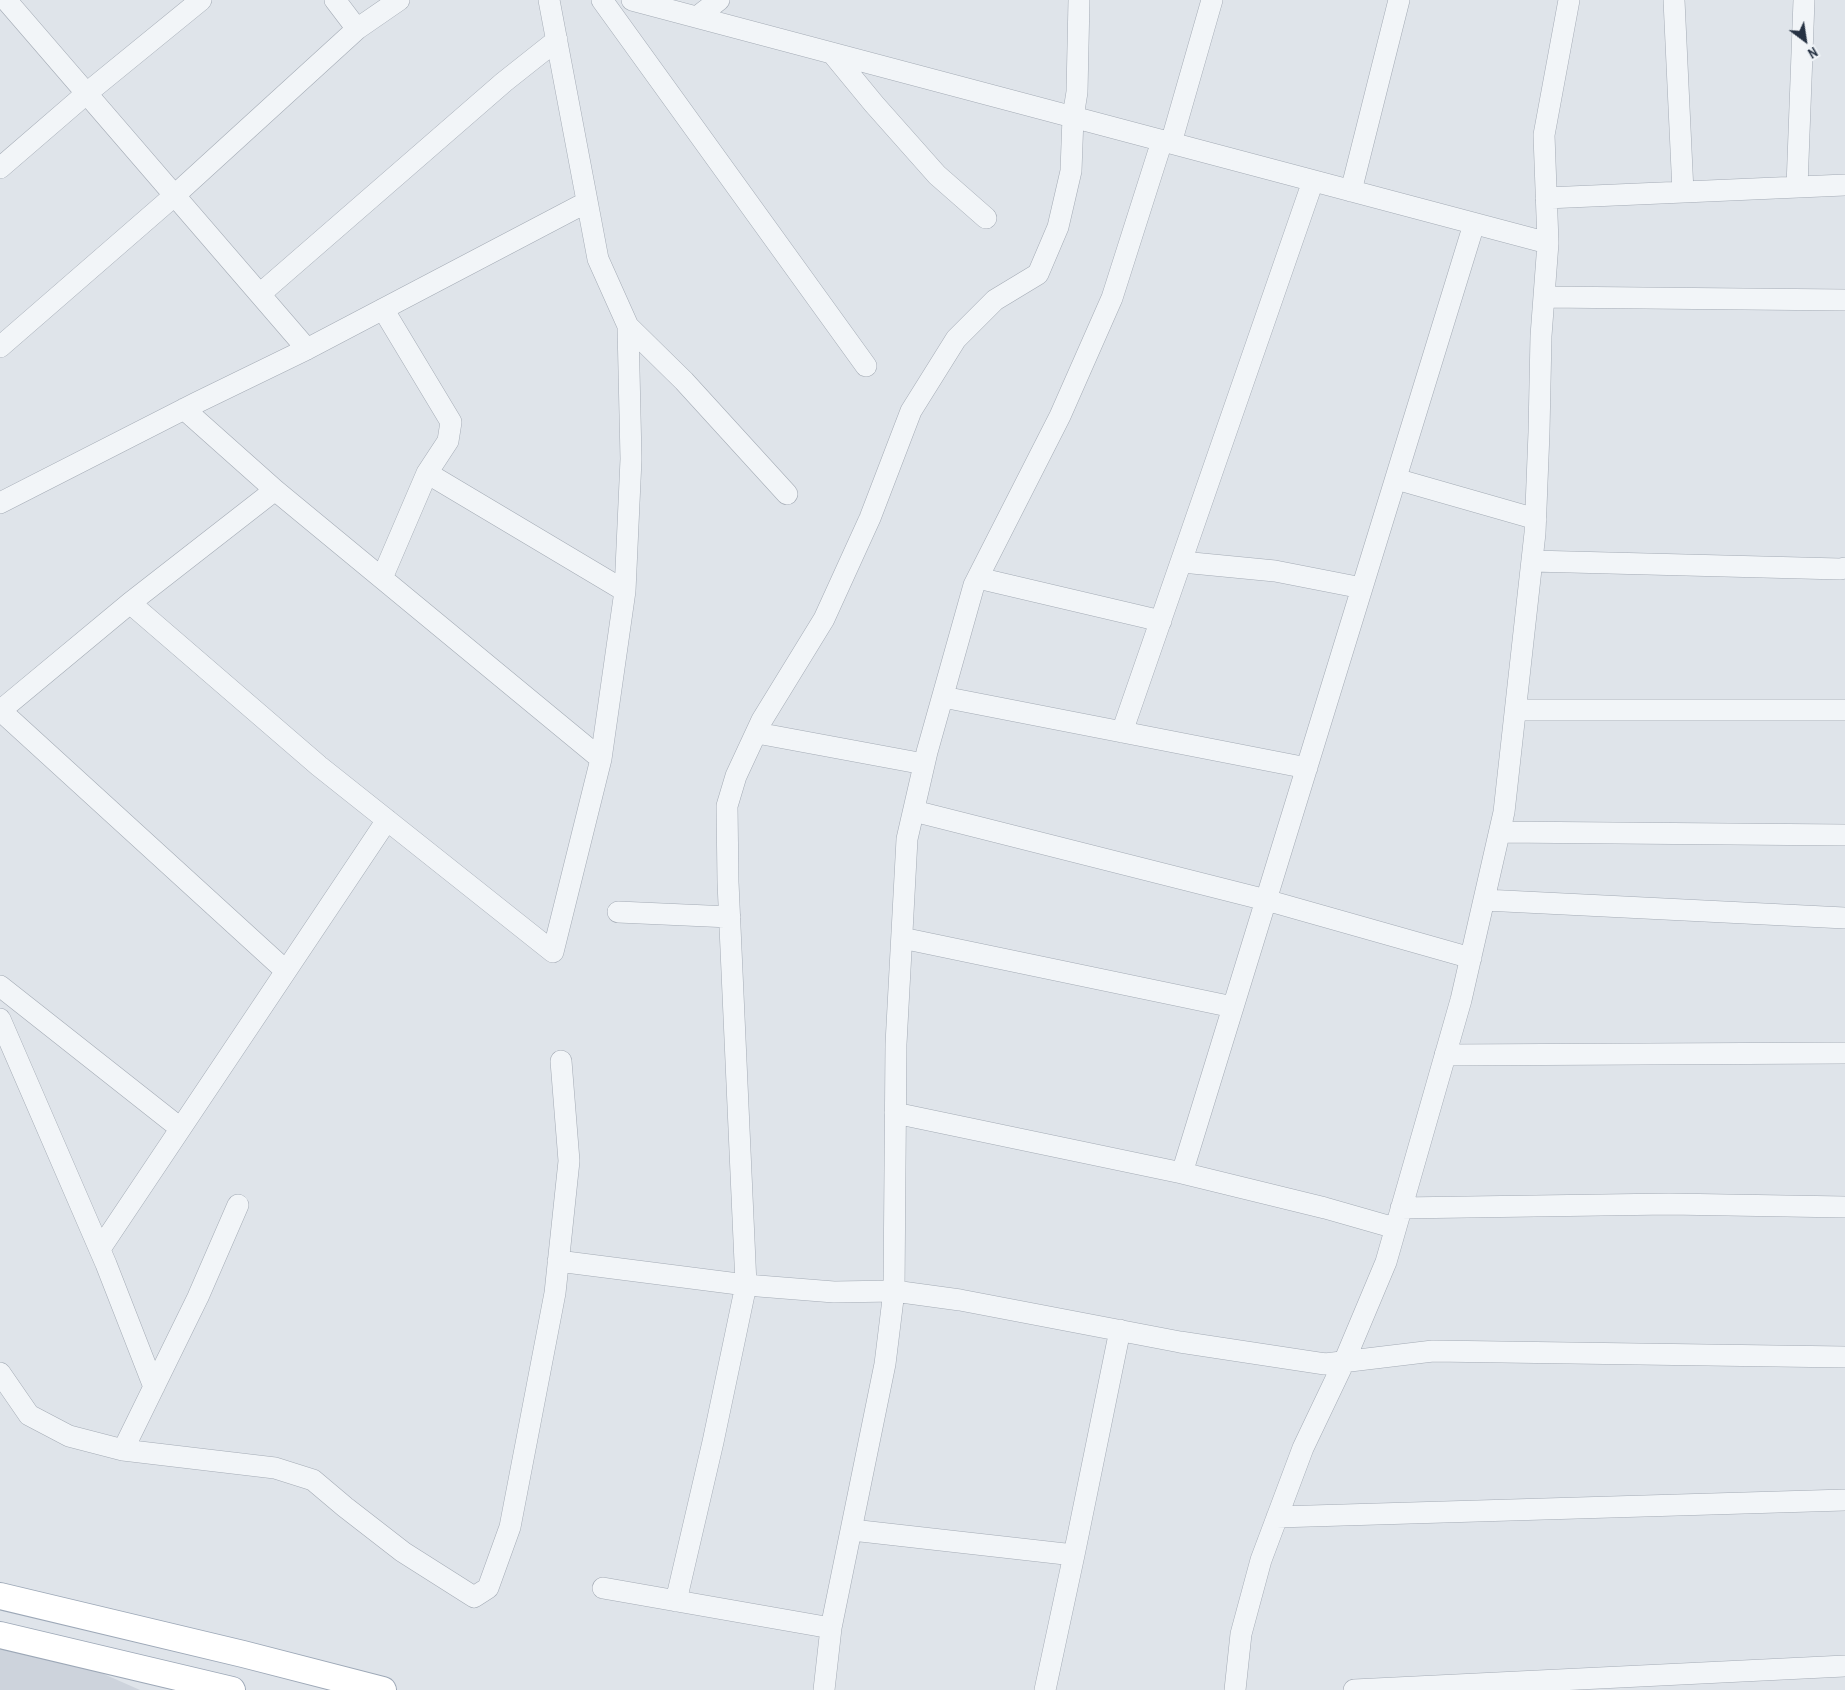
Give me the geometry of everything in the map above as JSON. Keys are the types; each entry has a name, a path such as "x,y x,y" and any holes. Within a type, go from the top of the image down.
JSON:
{"main road":[{"path":"0,1596 226,1649 383,1690"},
{"path":"0,1635 232,1690"}],"street":[{"path":"6,0 307,349"},
{"path":"0,168 201,0"},
{"path":"335,0 357,29"},
{"path":"0,347 175,195 357,29 399,0"},
{"path":"549,0 598,260 628,326 684,381 787,494"},
{"path":"602,0 866,366"},
{"path":"632,0 1548,243"},
{"path":"698,17 719,0"},
{"path":"676,1601 713,1442 746,1285 727,806 736,776 762,720 824,619 870,518 912,411 956,339 995,300 1038,274 1058,227 1071,171 1077,92 1078,0"},
{"path":"824,1690 831,1628 885,1364 894,1291 896,1044 902,938 908,839 924,764 974,585 1060,416 1112,298 1166,142 1212,0"},
{"path":"1351,191 1399,0"},
{"path":"1235,1690 1241,1634 1261,1560 1303,1448 1344,1362 1386,1262 1471,958 1504,812 1536,519 1540,432 1541,336 1548,243 1544,135 1569,0"},
{"path":"1674,0 1683,192"},
{"path":"1797,187 1804,0"},
{"path":"260,294 504,82 557,40"},
{"path":"832,53 937,175 986,218"},
{"path":"1122,732 1313,181"},
{"path":"1546,198 1845,185"},
{"path":"0,503 184,409 307,349 587,202"},
{"path":"1182,1173 1474,224"},
{"path":"1544,297 1845,300"},
{"path":"382,578 427,473 448,441 451,422 383,309"},
{"path":"130,603 319,766 553,952 601,759 625,591 631,459 628,326"},
{"path":"184,409 274,490 601,759"},
{"path":"427,473 625,591"},
{"path":"1396,479 1536,519"},
{"path":"274,490 130,603 0,711 286,971"},
{"path":"1532,561 1845,568"},
{"path":"1182,562 1275,571 1362,588"},
{"path":"978,578 1161,621"},
{"path":"943,697 1307,768"},
{"path":"1516,710 1845,710"},
{"path":"757,733 924,764"},
{"path":"914,811 1266,900 1471,958"},
{"path":"100,1249 387,820"},
{"path":"1500,832 1845,835"},
{"path":"1484,900 1845,918"},
{"path":"618,912 730,917"},
{"path":"902,938 1233,1007"},
{"path":"0,986 180,1128"},
{"path":"0,1019 100,1249 154,1387"},
{"path":"1445,1056 1845,1053"},
{"path":"0,1373 29,1415 69,1436 123,1450 275,1468 313,1480 345,1508 403,1552 474,1597 488,1588 510,1527 555,1293 569,1161 561,1061"},
{"path":"895,1113 1182,1173 1325,1208 1398,1218 1670,1204 1845,1207"},
{"path":"123,1450 198,1297 238,1205"},
{"path":"558,1261 746,1285 834,1292 894,1291 960,1300 1180,1342 1325,1364 1433,1351 1845,1357"},
{"path":"1045,1690 1120,1330"},
{"path":"1277,1517 1845,1500"},
{"path":"852,1530 1074,1555"},
{"path":"603,1588 831,1628"},
{"path":"1354,1690 1722,1681 1845,1666"}],"shaded area":[{"path":"0,1644 45,1648 140,1690 0,1690"}]}
